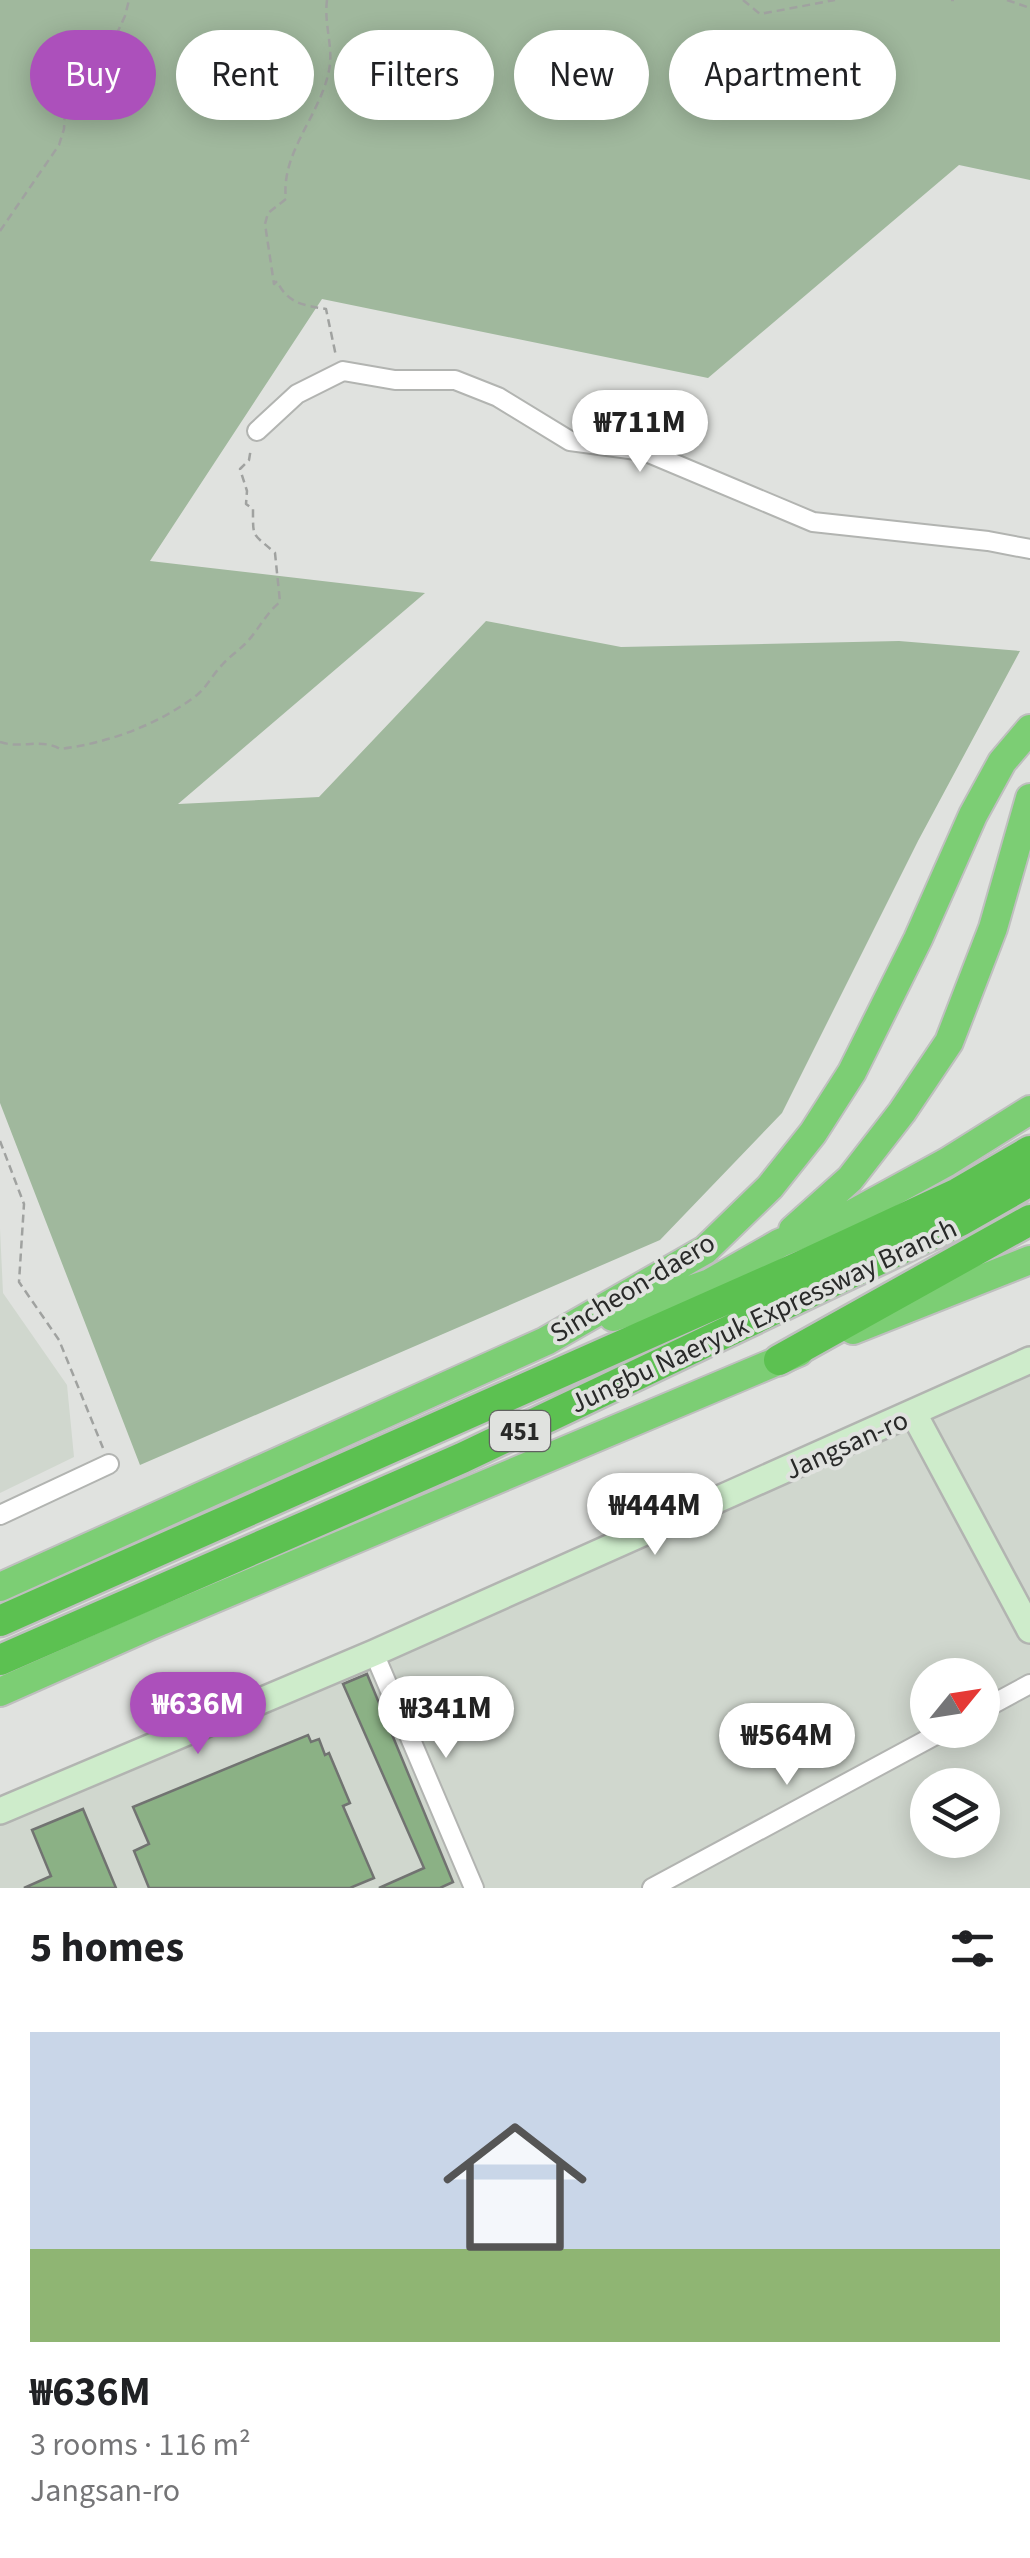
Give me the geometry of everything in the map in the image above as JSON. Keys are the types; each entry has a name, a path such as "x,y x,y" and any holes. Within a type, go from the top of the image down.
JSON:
{"highway":[{"name":"Sincheon-daero","path":"0,1587 546,1341 704,1250 770,1187 852,1072 918,939 973,815 1002,762 1030,729"},
{"path":"780,1242 850,1179 949,1042 993,928 1030,798"},
{"path":"546,1341 710,1283 780,1242 852,1214 947,1162 1030,1110"},
{"name":"Jungbu Naeryuk Expressway Branch","path":"0,1622 802,1266 958,1193 1030,1150"},
{"name":"Jungbu Naeryuk Expressway Branch","path":"0,1660 462,1458 960,1221 1030,1182"},
{"path":"779,1360 1030,1220"},
{"path":"0,1692 779,1360 1030,1260"}],"main road":[{"name":"Jangsan-ro","path":"0,1811 374,1653 1030,1360"},
{"path":"914,1414 1030,1630"}],"street":[{"path":"256,430 297,394 343,371 395,380 454,380 498,397 570,441 644,451 813,522 988,540 1030,549"},
{"path":"0,1515 110,1464"},
{"path":"374,1653 466,1886"},
{"path":"1000,1700 1030,1684"},
{"path":"652,1888 912,1748"}],"path":[{"path":"0,231 58,144 66,108 94,59 109,50 126,16 129,0"},
{"path":"327,0 330,64 307,130 288,164 284,180 286,199 268,213 264,224 274,284 277,282 283,294 299,306 326,309 331,340 343,371"},
{"path":"743,0 760,14 836,0"},
{"path":"1007,0 1030,8"},
{"path":"0,742 10,746 51,744 60,749 92,745 164,718 201,692 266,620 280,602 275,553 255,538 250,529 253,509 246,504 247,492 240,469 249,460 256,430"},
{"path":"0,1141 24,1204 18,1282 59,1340 110,1464"}],"shaded area":[{"path":"0,1229 3,1293 67,1385 74,1457 0,1493"},
{"path":"1030,1360 1030,1888 0,1888 0,1823"}],"green space":[{"path":"0,0 1030,0 1030,180 959,165 708,378 322,299 150,561 425,593 178,804 319,797 486,621 621,647 899,641 1020,651 918,841 782,1113 660,1240 140,1465 0,1103"}],"building":[{"path":"367,1674 453,1882 440,1888 379,1888 424,1868 343,1684"},
{"path":"308,1735 311,1742 319,1739 325,1755 329,1753 350,1803 343,1806 374,1878 350,1888 149,1888 134,1851 149,1844 133,1807"},
{"path":"83,1809 116,1888 24,1888 51,1876 32,1830"}]}
